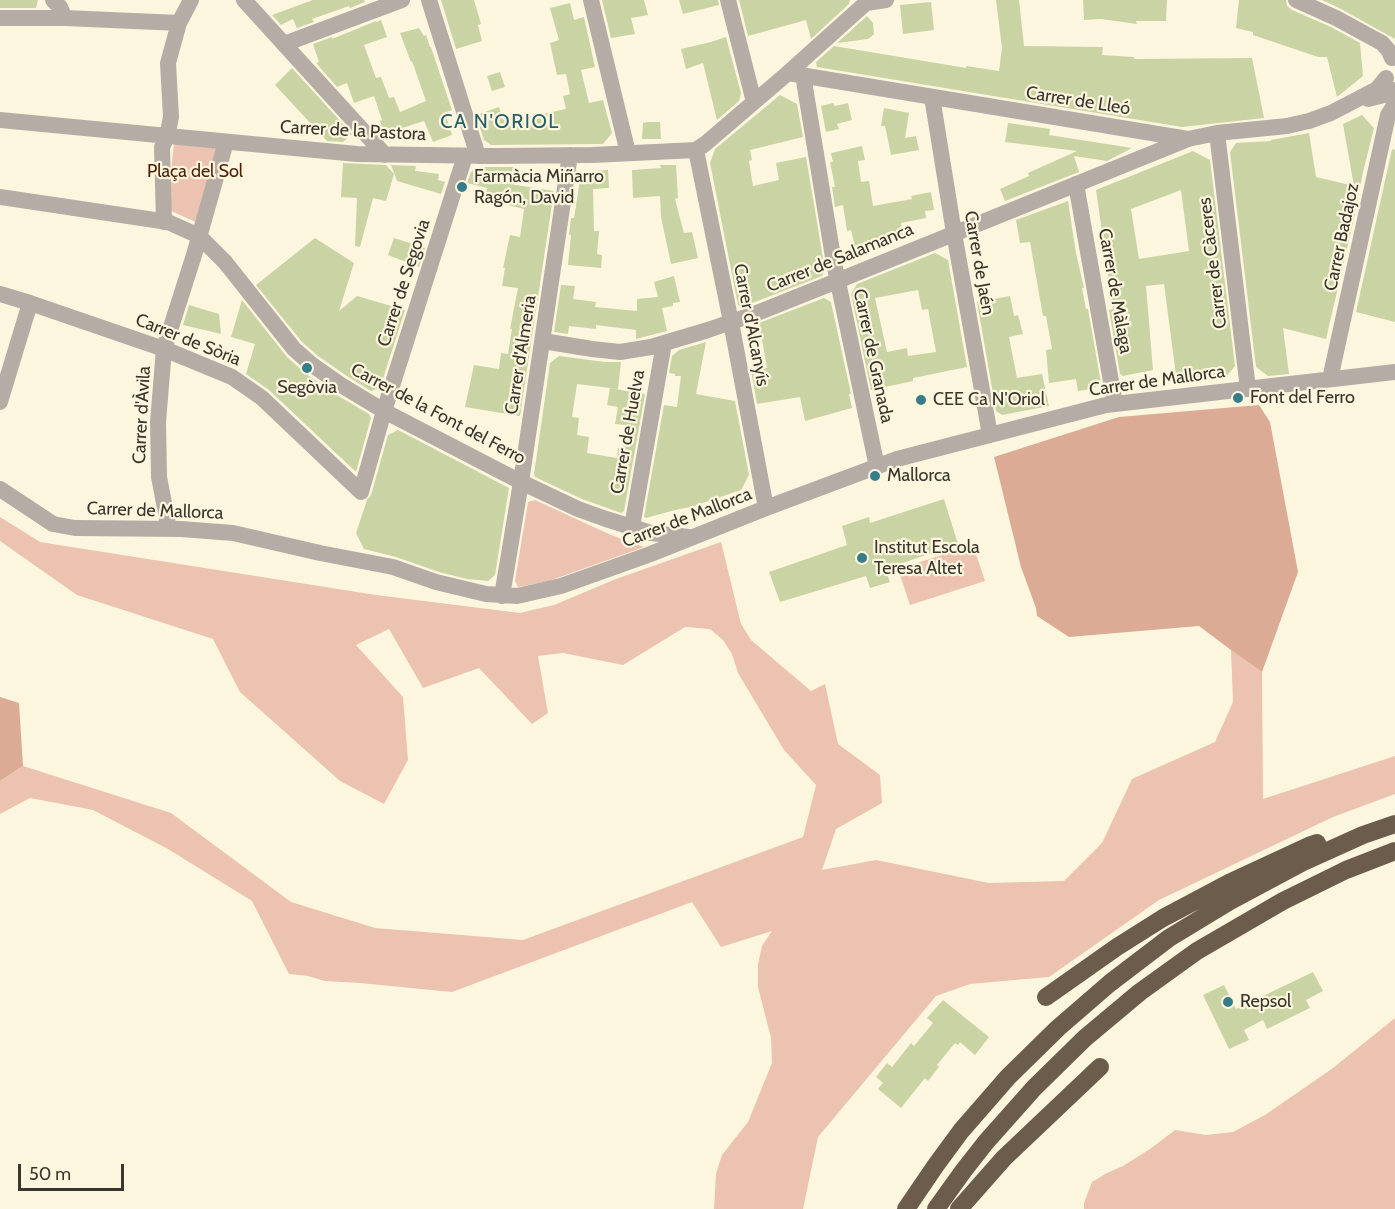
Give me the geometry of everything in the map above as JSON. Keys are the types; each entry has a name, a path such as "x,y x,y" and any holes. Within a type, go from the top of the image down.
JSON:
{"highway":[{"path":"906,1209 961,1131 1008,1077 1110,982 1169,938 1230,901 1303,862 1363,835 1395,824"},
{"path":"1046,996 1155,922 1218,888 1311,844 1363,835"},
{"path":"936,1209 986,1142 1034,1088 1085,1038 1140,992 1197,951 1282,901 1346,870 1395,851"},
{"path":"959,1209 1004,1158 1100,1067"}],"street":[{"path":"53,0 60,7 65,18"},
{"path":"164,222 162,147 167,137 171,117 168,63 179,23 191,0"},
{"path":"244,0 385,155"},
{"path":"284,44 402,0"},
{"path":"429,0 471,156"},
{"path":"591,0 628,153"},
{"path":"728,0 754,102"},
{"path":"696,150 754,102 795,74 865,2 886,0"},
{"path":"1296,0 1382,43 1394,57"},
{"path":"0,18 65,18 179,23"},
{"name":"Carrer Badajoz","path":"1330,379 1388,116 1392,91 1386,69 1394,57"},
{"name":"Carrer de Lleó","path":"795,74 1188,139 1309,121 1331,113 1377,89 1392,91"},
{"name":"Carrer de Granada","path":"795,74 877,467"},
{"name":"Carrer de Jaén","path":"932,97 990,435"},
{"name":"Carrer de la Pastora","path":"0,120 357,154 570,155 696,150"},
{"name":"Carrer de Càceres","path":"1217,133 1248,389"},
{"path":"1143,157 1153,146 1156,134"},
{"name":"Carrer de Salamanca","path":"543,341 620,352 664,343 731,322 837,281 1188,139"},
{"path":"199,236 226,142"},
{"name":"Carrer d'Alcanyís","path":"696,150 766,508"},
{"name":"Carrer d'Almeria","path":"502,596 570,155"},
{"name":"Carrer de Segovia","path":"361,492 384,411 471,156"},
{"name":"Carrer de Màlaga","path":"1076,184 1115,404"},
{"name":"Carrer de la Font del Ferro","path":"0,197 164,222 199,236 225,262 294,349 341,385 384,411 521,482 579,509 651,533 690,537"},
{"name":"Carrer d'Àvila","path":"170,529 159,477 158,422 164,349 199,236"},
{"name":"Carrer de Sòria","path":"0,294 164,349 232,377 262,398 361,492"},
{"path":"0,402 30,303"},
{"name":"Carrer de Huelva","path":"632,527 664,343"},
{"name":"Carrer de Mallorca","path":"0,489 53,524 75,528 170,529 233,533 393,567 436,582 486,594 517,596 561,586 648,555 897,459 1106,405 1395,372"}],"green space":[{"name":"Plaça del Sol","path":"174,144 223,149 224,159 202,225 167,209"},
{"path":"535,500 611,535 644,547 549,581 518,587 515,581 528,502"},
{"path":"0,517 40,542 376,595 520,613 554,605 616,579 721,542 741,624 751,640 811,691 825,684 838,744 880,775 882,803 836,829 822,870 876,860 989,883 1064,881 1102,843 1132,779 1215,742 1233,702 1231,650 1262,672 1263,799 1395,756 1395,794 1333,817 1159,900 1049,977 970,984 936,996 818,1137 803,1209 714,1209 716,1174 722,1155 748,1122 772,1063 771,1038 758,987 758,964 762,946 772,931 721,947 692,902 452,992 325,981 289,974 252,901 168,849 93,810 30,798 0,814 0,781 23,766 171,813 291,902 375,928 523,940 803,837 816,785 784,750 738,673 732,654 723,640 710,629 685,627 623,665 563,653 538,656 548,713 532,724 479,668 423,688 389,629 356,645 403,697 408,760 384,804 340,781 240,692 213,639 77,595 0,541"},
{"path":"973,545 985,581 910,605 898,569"},
{"path":"1395,1018 1395,1209 1084,1209 1092,1182 1123,1166 1175,1130 1206,1135 1233,1132 1265,1115 1333,1068"}],"shaded area":[{"path":"1259,405 1270,422 1298,572 1262,672 1199,626 1069,637 1037,616 1021,567 994,457 1119,417"},
{"path":"0,697 19,703 23,766 0,781"}],"building":[{"path":"0,0 38,0 36,8 0,8"},
{"path":"313,0 364,0 365,2 312,19 314,22 297,28 293,19 281,25 272,15"},
{"path":"441,0 474,0 481,24 478,25 482,41 456,49"},
{"path":"602,0 644,0 648,15 631,18 635,34 611,38"},
{"path":"679,0 718,0 719,5 683,14"},
{"path":"739,0 850,0 849,4 811,39 806,20 748,36"},
{"path":"996,0 1019,0 1024,46 1103,47 1102,55 1134,57 1134,59 1252,58 1264,118 1182,127 817,67 816,62 834,46 966,68 966,66 999,71 1002,48"},
{"path":"1083,0 1167,0 1166,21 1136,21 1137,24 1101,19 1084,20"},
{"path":"1239,0 1286,0 1287,6 1292,10 1360,43 1363,76 1337,97 1327,57 1318,57 1253,35 1253,32 1236,28"},
{"path":"1322,0 1395,0 1395,39 1341,9"},
{"path":"931,2 934,30 903,34 900,5"},
{"path":"570,3 574,20 584,17 595,67 581,70 589,103 603,100 612,133 603,144 491,145 484,140 476,115 499,107 503,120 566,109 563,96 570,94 566,74 557,75 550,43 559,40 550,8"},
{"path":"867,16 873,23 874,34 868,39 837,43"},
{"path":"381,20 387,37 364,45 376,78 381,77 389,98 394,97 400,112 426,101 400,33 419,28 424,36 426,35 431,47 452,110 445,113 452,135 433,142 424,121 384,134 374,96 354,103 347,83 337,87 316,63 319,62 313,44"},
{"path":"726,37 741,93 739,101 717,120 703,63 686,69 681,49"},
{"path":"292,68 352,134 343,142 327,141 275,85"},
{"path":"500,72 505,87 492,91 487,76"},
{"path":"780,95 797,104 803,137 750,150 752,160 749,161 753,186 779,180 776,163 806,157 825,270 822,276 742,307 738,305 710,163 715,149"},
{"path":"833,103 835,106 848,103 852,120 837,124 839,129 826,132 821,106"},
{"path":"884,108 909,113 905,138 916,136 919,150 891,155 885,126 881,126"},
{"path":"1362,115 1374,128 1326,339 1283,328 1289,374 1268,376 1256,367 1230,152 1236,143 1271,141 1309,133 1316,177 1354,186 1343,124"},
{"path":"660,122 661,139 642,139 643,123"},
{"path":"1008,123 1050,129 1049,135 1132,148 1107,161 1074,156 1079,172 1005,201 1000,189 1029,176 1028,173 1077,151 1005,142"},
{"path":"862,146 865,160 858,161 861,182 869,181 873,206 912,199 911,196 931,192 934,210 925,211 926,218 901,223 904,238 855,247 851,230 847,231 843,205 835,207 832,187 835,187 830,162 833,162 831,153"},
{"path":"1392,149 1395,150 1395,322 1356,312"},
{"path":"1193,151 1210,160 1235,366 1226,377 1177,383 1164,284 1146,286 1153,370 1123,376 1120,374 1109,310 1113,309 1096,190","holes":["1181,190 1189,251 1139,259 1131,209"]},
{"path":"343,163 386,165 394,174 386,201 373,198 360,247 355,246 357,198 341,197"},
{"path":"391,165 416,166 415,171 439,174 438,180 445,182 441,194 397,181"},
{"path":"660,165 676,165 678,198 675,199 684,233 692,232 698,258 671,264 661,217 660,196 633,198 632,170 661,168"},
{"path":"478,167 513,167 510,184 554,191 520,416 465,407 474,365 499,369 501,353 508,354 518,288 502,286 505,268 503,268 510,235 520,237 524,209 485,199 487,188 467,183 471,172"},
{"path":"608,170 609,188 593,189 594,231 599,231 597,254 602,255 601,268 568,265 571,218 574,218 581,174"},
{"path":"1068,201 1101,383 1092,389 1078,391 1076,379 1049,383 1046,350 1052,349 1046,316 1043,316 1030,242 1020,243 1016,220"},
{"path":"315,238 354,263 339,311 357,296 405,310 380,388 371,391 318,356 302,342 256,285"},
{"path":"394,238 425,248 419,267 388,255"},
{"path":"935,253 948,260 967,367 913,378 913,381 871,390 851,294 857,284","holes":["918,290 922,310 928,309 936,352 908,356 907,348 887,352 875,298"]},
{"path":"674,276 680,302 662,308 667,331 636,339 636,330 596,325 596,329 569,326 568,334 554,332 561,285 575,286 573,299 596,302 595,307 637,311 637,299 658,297 654,282"},
{"path":"1010,296 1014,316 1018,315 1023,334 1009,337 1017,378 1042,374 1049,406 1002,415 996,411 977,302"},
{"path":"824,298 831,302 852,408 805,421 800,397 757,404 751,370 767,368 759,323"},
{"path":"242,300 287,357 335,394 369,414 371,418 356,472 269,390 246,374 255,344 231,337"},
{"path":"189,305 219,314 221,334 183,325"},
{"path":"706,342 696,394 735,401 749,475 741,490 691,507 646,518 644,517 664,405 677,407 681,376 669,373 672,356 679,350"},
{"path":"559,356 621,362 618,389 610,388 645,394 624,511 621,513 582,499 535,477 550,363","holes":["577,384 610,388 607,405 618,407 615,424 626,425 623,449 618,448 617,458 587,453 589,437 577,435 579,418 572,417"]},
{"path":"398,430 509,488 495,575 488,581 467,579 439,572 364,549 356,533 367,500 371,495 388,435"},
{"path":"944,499 958,544 885,569 890,582 870,588 866,576 780,602 769,572 847,545 842,526 869,517 870,523"},
{"path":"1313,972 1323,991 1306,1000 1310,1008 1267,1029 1263,1020 1244,1030 1249,1040 1229,1049 1203,995 1224,985 1236,1009"},
{"path":"943,1000 989,1037 975,1055 960,1042 958,1045 955,1043 937,1065 939,1067 928,1081 925,1078 901,1108 878,1089 883,1083 876,1077 887,1063 892,1067 911,1043 914,1046 933,1023 927,1018"}],"place":[{"name":"Farmàcia Miñarro Ragón, David","path":"462,187"},
{"name":"Segòvia","path":"307,368"},
{"name":"Font del Ferro","path":"1238,398"},
{"name":"CEE Ca N'Oriol","path":"921,400"},
{"name":"Mallorca","path":"875,476"},
{"name":"Institut Escola Teresa Altet","path":"862,558"},
{"name":"Repsol","path":"1228,1002"}],"district":[{"name":"CA N'ORIOL","path":"500,122"}]}
